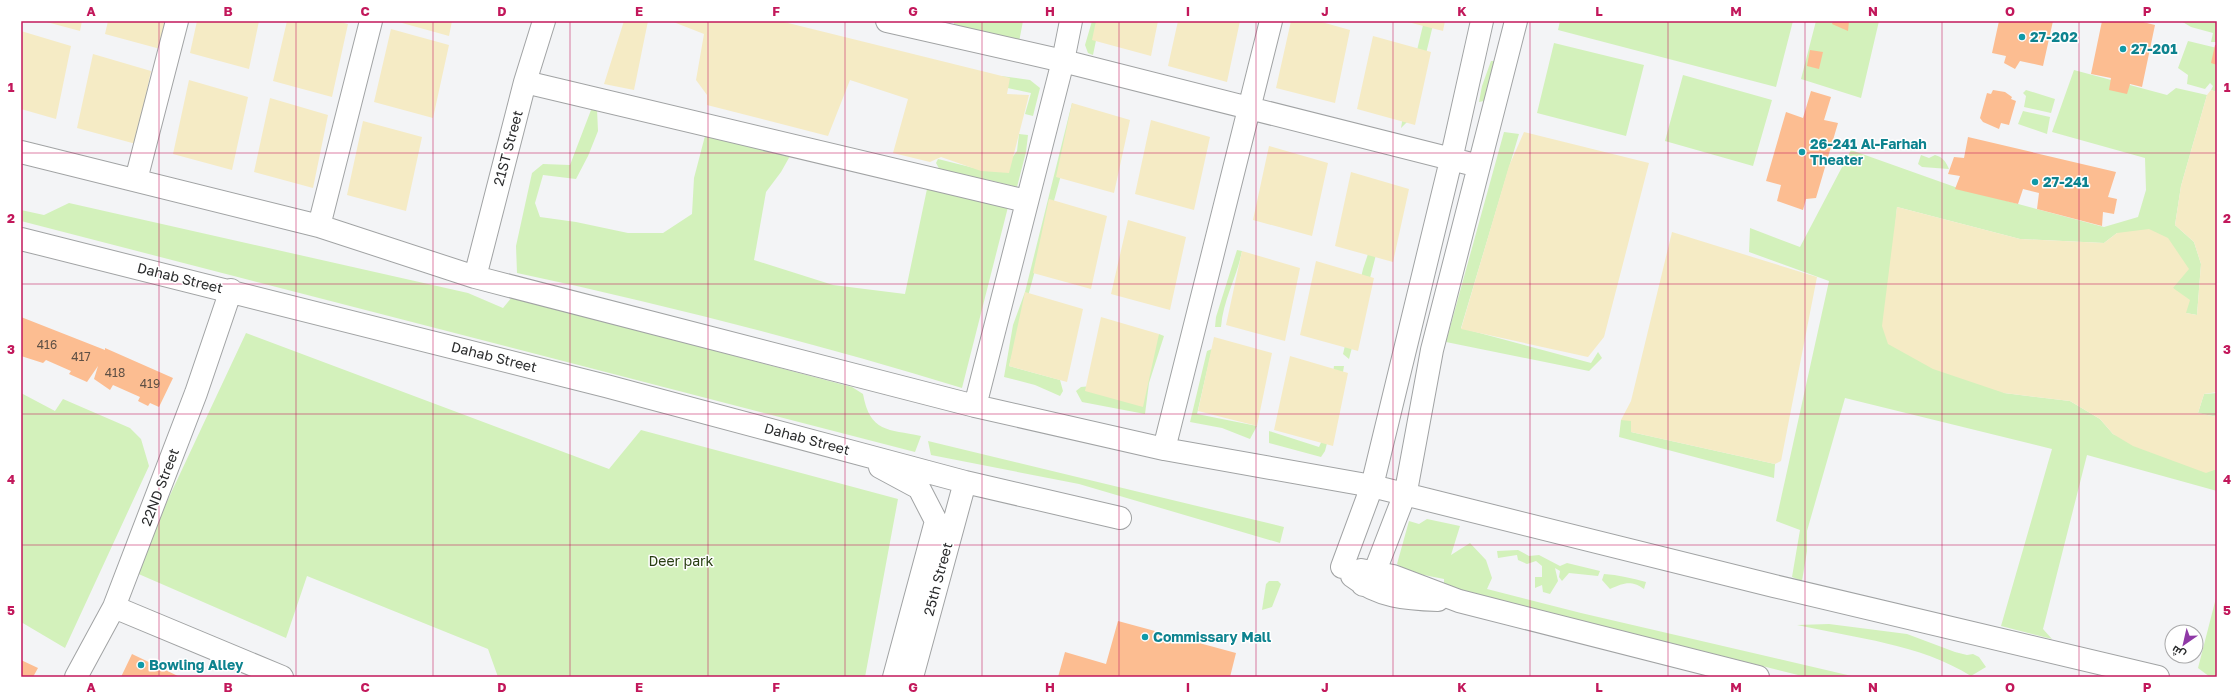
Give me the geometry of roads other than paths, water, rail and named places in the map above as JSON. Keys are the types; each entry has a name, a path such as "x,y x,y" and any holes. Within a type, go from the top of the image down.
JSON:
{"street":[{"path":"136,180 177,21"},
{"path":"319,226 371,21"},
{"name":"21ST Street","path":"475,277 525,82 544,21"},
{"path":"887,21 1063,62 1249,110 1479,166"},
{"path":"975,406 1026,201 1063,62 1071,21"},
{"path":"1164,449 1270,21"},
{"path":"1482,21 1451,160 1372,486 1342,568 1369,578 1398,598 1459,601 1758,677"},
{"path":"1369,578 1405,494 1432,350 1516,21"},
{"path":"525,82 1026,201"},
{"path":"21,152 319,226 475,277 975,406 1164,449 1372,486 1774,586 2158,677"},
{"name":"Dahab Street","path":"21,239 231,290 606,386 965,482 1120,518"},
{"name":"22ND Street","path":"76,677 114,607 196,393 231,290"},
{"path":"1407,342 1432,350"},
{"name":"25th Street","path":"852,451 919,488 936,521 894,677"},
{"name":"25th Street","path":"912,677 965,482"},
{"path":"114,607 282,677"}],"place":[{"name":"27-202","path":"2022,37"},
{"name":"27-201","path":"2123,49"},
{"name":"26-241 Al-Farhah Theater","path":"1802,152"},
{"name":"27-241","path":"2035,182"},
{"name":"Commissary Mall","path":"1145,637"},
{"name":"Bowling Alley","path":"141,665"}],"park label":[{"name":"Deer park","path":"681,561"}]}
